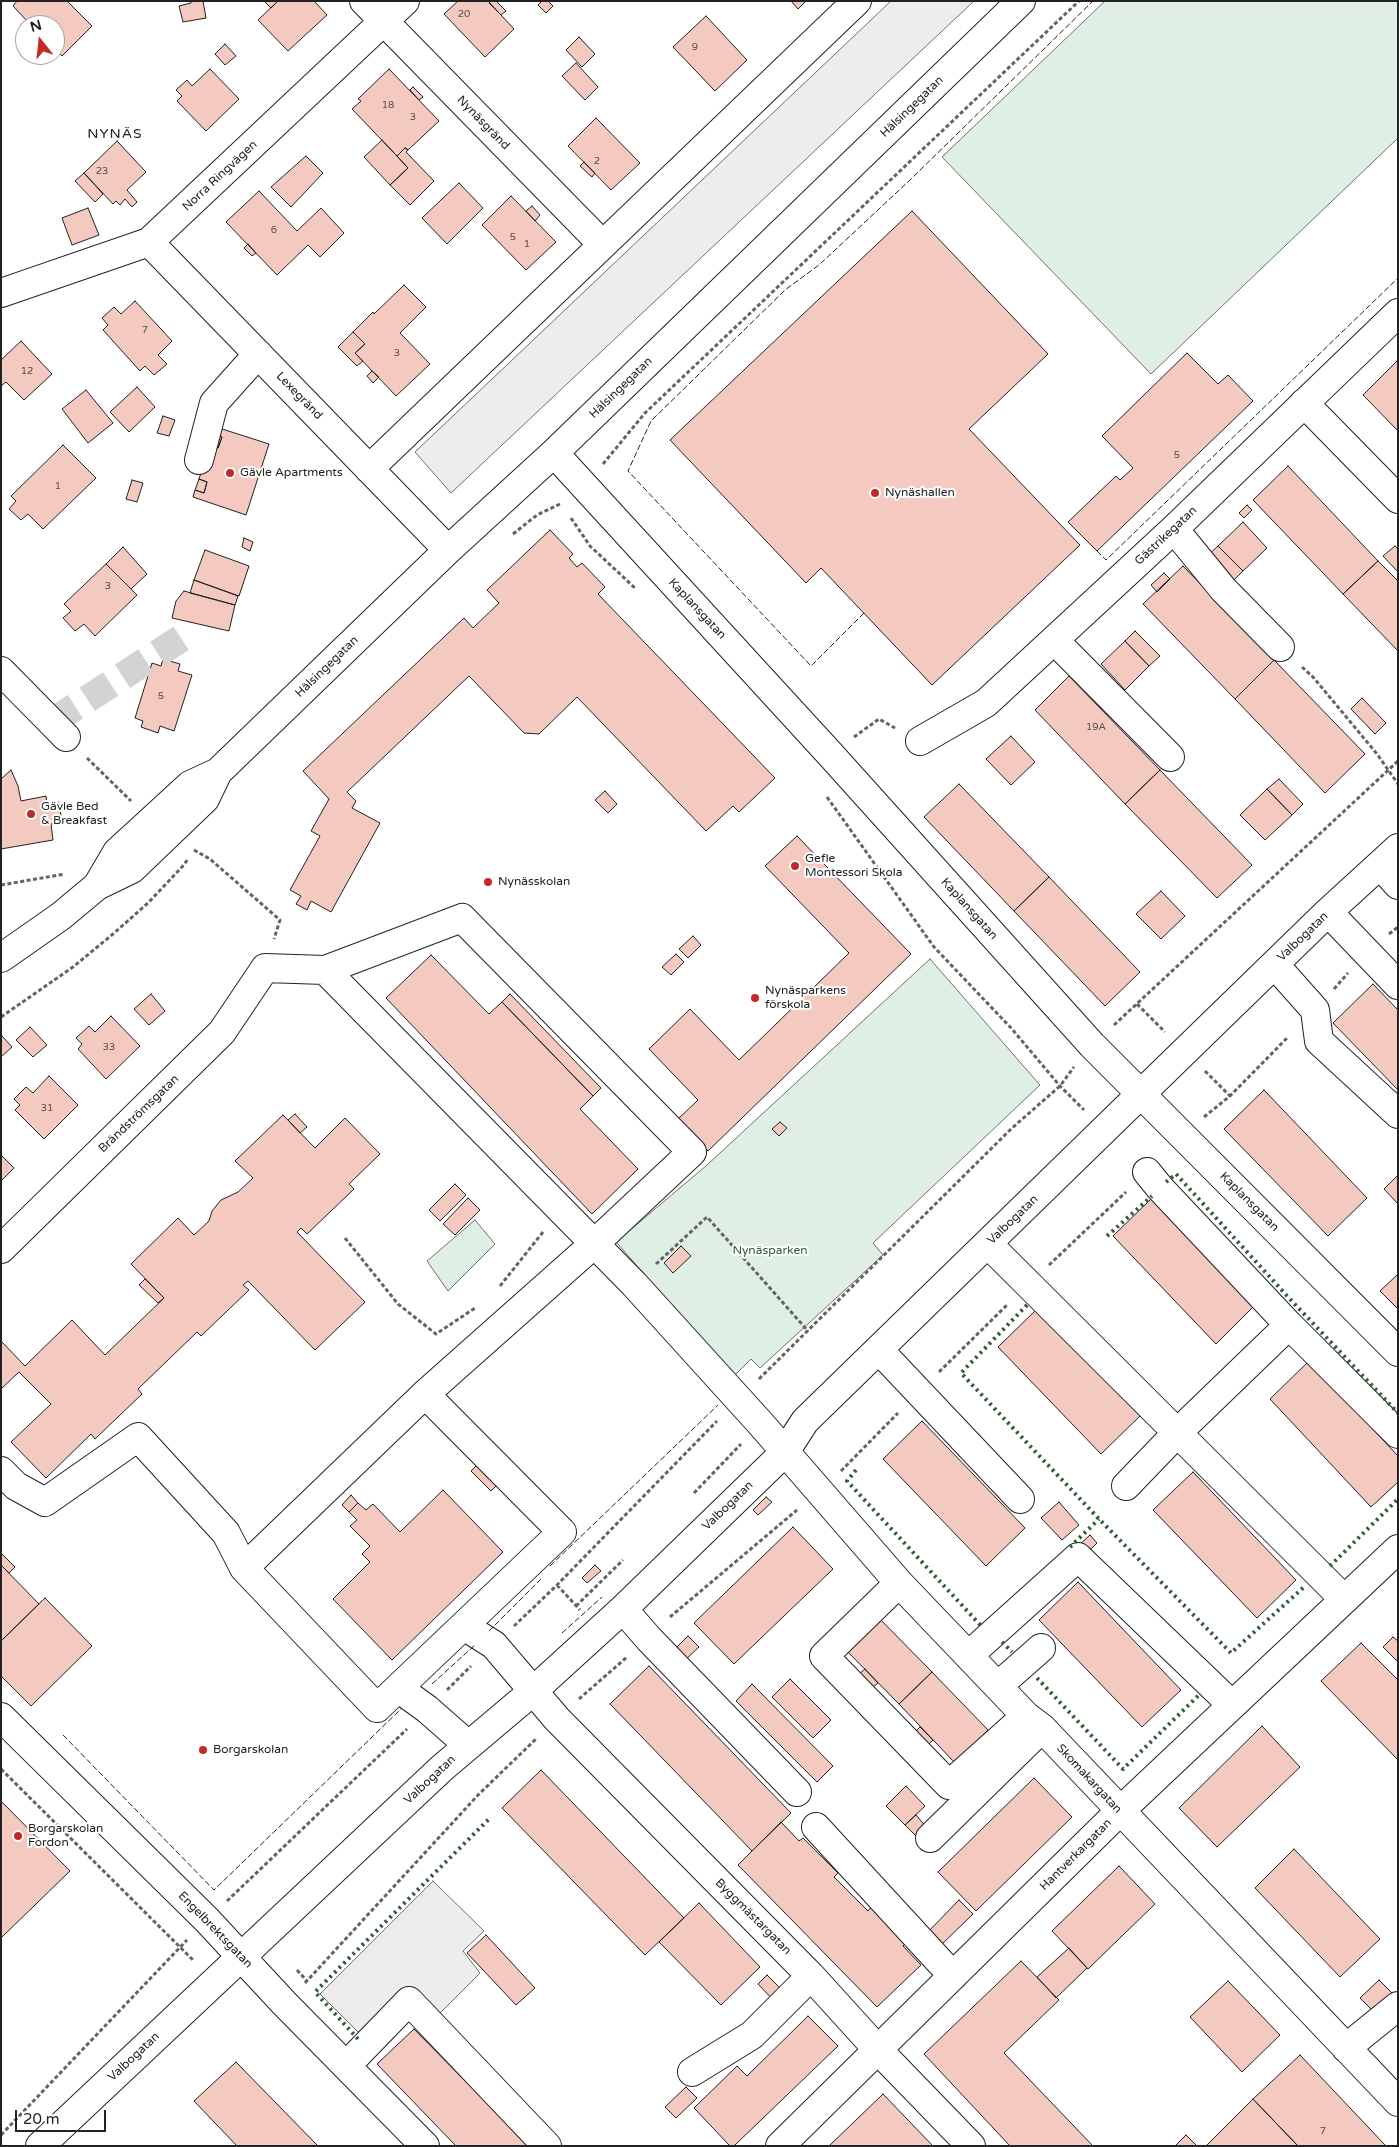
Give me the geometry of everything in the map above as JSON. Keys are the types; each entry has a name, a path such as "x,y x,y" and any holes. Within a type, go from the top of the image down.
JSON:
{"street":[{"name":"Nynäsgränd","path":"364,1 602,244"},
{"name":"Norra Ringvägen","path":"1,293 150,242 404,1"},
{"path":"369,469 856,1"},
{"name":"Hälsingegatan","path":"1,958 61,916 97,886 117,852 190,785 218,772 448,550 554,453 1021,1"},
{"name":"Lexegränd","path":"150,242 448,550"},
{"name":"Gästrikegatan","path":"920,741 986,703 1174,529 1398,313"},
{"path":"199,460 214,403 258,354"},
{"path":"1304,403 1398,499"},
{"name":"Kaplansgatan","path":"554,453 830,754 1092,1045 1398,1352"},
{"path":"1174,529 1224,590 1280,646"},
{"path":"1055,641 1170,757"},
{"path":"1,671 66,737"},
{"path":"1389,856 1398,885"},
{"name":"Valbogatan","path":"40,2146 442,1768 532,1692 622,1609 784,1452 805,1421 1328,912 1389,856"},
{"path":"1328,912 1398,985"},
{"path":"244,1568 425,1394 594,1244 692,1152 462,918 325,970"},
{"path":"1275,965 1315,1010 1320,1041 1398,1114"},
{"name":"Brändströmsgatan","path":"1,1249 222,1032 265,968 325,970"},
{"name":"Skomakargatan","path":"325,970 634,1284 761,1424 899,1583 1398,2102"},
{"path":"1147,1172 1290,1325 1398,1434"},
{"path":"988,1244 1344,1600"},
{"path":"1126,1486 1177,1433 1290,1325"},
{"path":"879,1350 1020,1499"},
{"path":"1,1471 16,1486 45,1502 138,1437 226,1533 244,1568 377,1708 562,1532 425,1394"},
{"name":"Hantverkargatan","path":"780,2146 879,2051 1120,1811 1398,1549"},
{"path":"969,1655 1078,1557 1232,1705"},
{"path":"899,1583 824,1656 949,1786 1034,1722"},
{"path":"622,1609 797,1792"},
{"name":"Byggmästargatan","path":"464,1626 494,1645 532,1692 557,1719 811,1976 879,2051 971,2146"},
{"path":"999,1685 1041,1648"},
{"path":"398,1688 427,1709 468,1746"},
{"name":"Engelbrektsgatan","path":"1,1717 207,1920 284,2003 426,2146"},
{"path":"930,1838 1034,1722"},
{"path":"816,1827 953,1976"},
{"path":"692,2072 752,2035 811,1976"},
{"path":"346,2066 409,2001 546,2146"},
{"path":"1346,2048 1398,2006"}],"path":[{"path":"582,483 610,457 644,412 1079,1"},
{"path":"510,536 537,516 560,504 590,546 640,594"},
{"path":"1300,665 1313,677 1337,706 1398,784"},
{"path":"830,754 879,719 920,741"},
{"path":"1,2135 180,1946 556,1585 738,1400 1012,1128 1060,1086 1092,1045 1398,761"},
{"path":"825,795 934,947 1012,1029 1060,1086 1105,1130"},
{"path":"1,1017 73,967 113,934 182,867 198,842"},
{"path":"1182,1135 1230,1096 1315,1010 1367,952 1398,927"},
{"path":"284,2003 307,1981 479,1794 557,1719 649,1639 671,1616 819,1492 1029,1284 1147,1172"},
{"path":"497,1289 561,1210"},
{"path":"634,1284 707,1217 808,1331"},
{"path":"345,1238 398,1304 436,1334 475,1307"},
{"path":"694,1493 761,1424"},
{"path":"576,1606 623,1560"},
{"path":"529,1563 556,1585 599,1630"},
{"path":"1,1769 215,1982"}],"green space":[{"path":"1105,1 1398,1 1398,138 1151,374 942,157"},
{"name":"Nynäsparken","path":"930,959 1040,1085 873,1243 883,1255 760,1368 751,1359 734,1376 616,1242 707,1165"},
{"path":"475,1220 495,1244 448,1291 427,1261"}],"shaded area":[{"path":"891,1 974,1 451,493 415,452"},
{"path":"433,1881 484,1931 463,1951 480,1973 436,2017 421,2002 374,2048 320,1994"}],"building":[{"path":"17,1 67,1 92,26 65,53 65,15 21,15 13,6"},
{"path":"191,1 203,1 206,18 183,22 179,6 191,3"},
{"path":"264,1 278,1 271,8"},
{"path":"278,1 314,1 327,15 288,51 258,20"},
{"path":"458,1 488,1 514,29 485,57 444,14"},
{"path":"496,1 506,11 501,15 489,3"},
{"path":"542,1 548,1 553,6 546,13 538,5"},
{"path":"791,1 806,1 798,9"},
{"path":"706,16 747,60 715,91 673,47"},
{"path":"579,37 595,54 582,67 566,50"},
{"path":"225,44 236,56 225,65 215,54"},
{"path":"576,63 598,87 585,100 562,76"},
{"path":"210,69 239,99 206,131 177,101 182,96 176,90 187,80 192,86"},
{"path":"389,69 439,121 408,150 405,148 397,156 352,109 361,101 358,99"},
{"path":"413,87 423,97 419,100 410,90"},
{"path":"596,118 640,163 611,190 568,146"},
{"path":"382,140 408,168 390,185 364,157"},
{"path":"117,141 146,172 127,190 137,202 132,207 125,199 120,205 116,201 113,204 84,173"},
{"path":"405,148 408,150 406,152 434,181 410,205 390,185 408,168 397,156"},
{"path":"306,156 323,173 291,207 271,187"},
{"path":"584,162 595,173 592,177 580,166"},
{"path":"84,173 103,194 95,202 75,181"},
{"path":"459,183 483,208 447,244 422,218"},
{"path":"259,191 297,231 321,208 344,233 320,257 308,245 277,275 226,222"},
{"path":"511,196 556,242 526,270 482,225"},
{"path":"532,206 540,215 535,221 526,211"},
{"path":"88,208 99,235 72,245 62,218"},
{"name":"Nynäshallen","path":"912,211 1048,354 969,429 1080,545 932,685 821,568 806,583 670,440"},
{"path":"248,244 256,253 252,256 244,248"},
{"path":"404,285 426,307 400,333 430,364 396,396 355,353 365,344 353,332"},
{"path":"135,301 172,341 158,355 167,364 154,375 145,366 140,371 103,330 108,325 102,318 114,307 121,314"},
{"path":"353,332 365,344 355,353 363,361 357,366 338,347"},
{"path":"21,341 52,374 24,400 6,382 1,386 1,360"},
{"path":"1187,353 1218,384 1228,375 1253,401 1097,551 1068,522 1116,476 1120,480 1133,468 1102,436"},
{"path":"1398,362 1398,431 1363,395"},
{"path":"372,371 379,377 373,383 367,376"},
{"path":"137,387 155,407 129,432 110,412"},
{"path":"86,390 113,423 88,443 62,409"},
{"path":"163,416 175,420 169,436 157,433"},
{"name":"Gävle Apartments","path":"216,427 269,444 246,515 193,497 195,490 204,493 207,482 199,479 210,445 218,448 222,437 213,434"},
{"path":"213,434 222,437 218,448 210,445"},
{"path":"63,445 96,478 43,529 28,514 21,520 9,509 16,501 11,496"},
{"path":"1288,466 1378,561 1343,594 1253,500"},
{"path":"199,479 207,482 204,493 195,490"},
{"path":"132,480 143,483 137,502 126,499"},
{"path":"1247,505 1252,510 1244,518 1239,513"},
{"path":"1243,522 1267,548 1243,571 1218,546"},
{"path":"550,530 573,554 569,558 577,567 582,563 605,587 598,594 775,778 739,812 733,806 706,831 577,697 539,734 524,733 469,676 347,792 356,801 352,808 380,823 331,912 311,901 307,910 296,904 301,896 290,890 320,836 311,831 329,799 303,771 464,618 473,628 499,603 487,590"},
{"path":"244,538 253,542 250,551 242,547"},
{"path":"1218,546 1243,571 1233,581 1208,555"},
{"path":"1395,546 1398,549 1398,572 1383,556"},
{"path":"123,547 147,574 131,589 106,564"},
{"path":"205,550 249,566 239,596 194,580"},
{"path":"1378,561 1398,581 1398,651 1343,594"},
{"path":"106,564 137,595 95,636 84,624 75,631 63,618 71,611 64,604"},
{"path":"1183,566 1274,660 1235,699 1143,604"},
{"path":"1164,573 1170,579 1157,592 1151,585"},
{"path":"194,580 238,596 235,605 190,593"},
{"path":"184,591 235,605 229,631 172,618 176,601"},
{"path":"1135,631 1160,656 1149,666 1125,641"},
{"path":"1125,641 1149,666 1125,690 1101,664"},
{"path":"163,659 180,664 178,671 192,675 174,731 160,726 158,733 141,727 143,721 135,718 152,663 161,666"},
{"path":"1274,660 1365,754 1325,793 1235,699"},
{"path":"1069,676 1160,770 1125,804 1035,710"},
{"path":"1362,698 1386,723 1375,734 1351,709"},
{"path":"1011,736 1035,762 1011,785 986,759"},
{"name":"Gävle Bed & Breakfast","path":"11,770 18,786 21,801 46,796 47,805 59,802 62,823 51,824 53,840 1,849 1,779"},
{"path":"1160,770 1252,865 1217,898 1125,804"},
{"path":"1279,779 1303,804 1292,815 1267,789"},
{"path":"959,784 1049,877 1014,911 924,817"},
{"path":"1267,789 1292,815 1265,840 1240,815"},
{"path":"605,791 617,804 608,813 595,800"},
{"path":"797,836 911,954 708,1151 677,1120 698,1100 649,1049 690,1009 739,1060 849,953 765,866"},
{"path":"1049,877 1140,972 1105,1006 1014,911"},
{"path":"1161,891 1185,916 1161,939 1136,914"},
{"path":"693,936 701,945 688,958 679,949"},
{"path":"676,954 684,962 671,975 662,967"},
{"path":"431,955 489,1014 502,1002 593,1096 580,1109 638,1169 592,1214 386,998"},
{"path":"1373,984 1398,1010 1398,1090 1333,1023"},
{"path":"151,994 165,1011 149,1025 134,1009"},
{"path":"510,994 601,1088 593,1096 502,1002"},
{"path":"111,1016 140,1046 106,1079 78,1049 82,1044 76,1038 89,1026 95,1032"},
{"path":"30,1027 47,1045 33,1057 16,1040"},
{"path":"1,1037 12,1047 1,1057"},
{"path":"49,1076 78,1105 44,1139 15,1110 20,1105 14,1099 26,1087 33,1093"},
{"path":"1264,1090 1367,1198 1328,1236 1224,1129"},
{"path":"295,1114 307,1127 300,1133 288,1120"},
{"path":"283,1115 315,1148 345,1118 380,1154 349,1184 354,1189 307,1234 301,1228 297,1232 365,1302 315,1350 248,1281 243,1285 249,1290 201,1336 197,1332 138,1389 142,1394 95,1439 91,1434 46,1478 11,1442 51,1404 19,1372 1,1389 1,1341 25,1366 72,1320 105,1355 164,1298 131,1264 178,1218 194,1235 209,1221 212,1211 221,1200 238,1192 253,1178 235,1161"},
{"path":"780,1122 787,1128 779,1136 772,1129"},
{"path":"1,1155 14,1168 1,1181"},
{"path":"1398,1175 1398,1204 1384,1189"},
{"path":"455,1184 466,1195 440,1221 429,1210"},
{"path":"468,1198 480,1210 455,1235 443,1224"},
{"path":"1152,1198 1255,1305 1216,1344 1113,1236"},
{"path":"681,1246 691,1256 673,1273 664,1263"},
{"path":"1398,1274 1398,1309 1380,1291"},
{"path":"145,1279 164,1298 158,1303 139,1285"},
{"path":"1037,1309 1140,1416 1101,1454 998,1347"},
{"path":"1309,1361 1398,1456 1398,1482 1371,1507 1270,1399"},
{"path":"922,1421 1025,1528 986,1566 883,1459"},
{"path":"482,1460 501,1481 491,1491 471,1471"},
{"path":"1193,1472 1296,1580 1257,1618 1153,1510"},
{"path":"443,1490 503,1552 392,1660 333,1599 370,1562 362,1554 370,1546 350,1526 357,1520 349,1512 358,1503 366,1510 373,1504 400,1532"},
{"path":"351,1495 358,1503 349,1512 342,1505"},
{"path":"766,1497 772,1502 758,1515 753,1510"},
{"path":"1059,1502 1079,1525 1062,1540 1041,1518"},
{"path":"793,1527 833,1569 734,1664 694,1623"},
{"path":"1090,1535 1097,1543 1088,1552 1080,1544"},
{"path":"1,1553 15,1567 9,1573 1,1565"},
{"path":"1,1565 39,1604 1,1641"},
{"path":"595,1565 601,1571 587,1583 582,1578"},
{"path":"1078,1582 1181,1690 1142,1727 1039,1620"},
{"path":"45,1598 92,1646 31,1706 1,1676 1,1641"},
{"path":"876,1615 932,1672 899,1704 843,1647"},
{"path":"688,1636 699,1647 683,1662 673,1651"},
{"path":"1393,1637 1398,1641 1398,1662 1383,1647"},
{"path":"1361,1643 1398,1680 1398,1760 1321,1681"},
{"path":"649,1666 791,1813 752,1851 610,1704"},
{"path":"865,1669 878,1683 872,1688 859,1674"},
{"path":"932,1672 988,1730 955,1763 899,1704"},
{"path":"790,1679 831,1720 813,1738 772,1697"},
{"path":"752,1684 833,1766 817,1782 736,1701"},
{"path":"1262,1726 1300,1767 1217,1847 1179,1808"},
{"path":"920,1727 933,1740 928,1745 915,1732"},
{"path":"541,1770 684,1918 645,1955 502,1808"},
{"path":"1034,1778 1072,1817 976,1911 938,1872"},
{"path":"906,1786 925,1806 905,1825 886,1806"},
{"name":"Borgarskolan Fordon","path":"1,1801 70,1871 1,1938"},
{"path":"916,1815 928,1829 918,1838 905,1825"},
{"path":"781,1822 799,1841 803,1838 838,1873 834,1877 868,1911 871,1907 906,1943 903,1946 921,1965 877,2007 738,1865"},
{"path":"1294,1849 1380,1939 1340,1977 1255,1888"},
{"path":"1119,1866 1155,1904 1088,1969 1052,1931"},
{"path":"959,1900 973,1914 938,1948 925,1935"},
{"path":"699,1903 760,1967 721,2005 659,1942"},
{"path":"486,1935 535,1988 516,2005 467,1953"},
{"path":"1069,1948 1087,1968 1056,1998 1037,1977"},
{"path":"1021,1961 1059,2000 1004,2053 1093,2146 1010,2146 924,2054"},
{"path":"767,1975 786,1994 777,2004 758,1984"},
{"path":"1379,1980 1395,1996 1376,2014 1360,1998"},
{"path":"1228,1981 1280,2035 1242,2072 1190,2017"},
{"path":"808,2016 838,2046 734,2146 730,2146 694,2108 737,2066 747,2076"},
{"path":"414,2029 530,2146 456,2146 377,2064"},
{"path":"1300,2055 1386,2146 1298,2146 1253,2099"},
{"path":"236,2062 318,2146 237,2146 194,2101"},
{"path":"686,2087 697,2098 676,2118 665,2107"},
{"path":"883,2094 933,2146 829,2146"},
{"path":"1253,2099 1298,2146 1206,2146"},
{"path":"1186,2135 1197,2146 1175,2146"}],"tunnel":[{"path":"52,722 183,637"}],"hedge":[{"path":"1166,1182 1176,1174 1289,1298 1398,1413"},
{"path":"1107,1236 1152,1196"},
{"path":"1027,1305 961,1373 1099,1519 1231,1653 1304,1587"},
{"path":"856,1470 847,1481 983,1628"},
{"path":"1330,1566 1398,1499"},
{"path":"1070,1547 1099,1519"},
{"path":"1002,1642 1012,1652"},
{"path":"1037,1678 1123,1769 1201,1693"},
{"path":"358,2039 315,1992 490,1818"}],"fence":[{"path":"864,613 811,666 628,471 651,421 785,290 819,265 910,180 1093,1"},
{"path":"1097,551 1106,560 1398,278"},
{"path":"550,1566 718,1405"},
{"path":"489,1631 541,1579"},
{"path":"562,1633 602,1597"},
{"path":"432,1684 475,1645"},
{"path":"63,1735 214,1890 402,1708"}],"place":[{"name":"Gävle Apartments","path":"230,473"},
{"name":"Nynäshallen","path":"875,493"},
{"name":"Gävle Bed & Breakfast","path":"31,814"},
{"name":"Gefle Montessori Skola","path":"795,866"},
{"name":"Nynässkolan","path":"488,882"},
{"name":"Nynäsparkens förskola","path":"755,998"},
{"name":"Borgarskolan","path":"203,1750"},
{"name":"Borgarskolan Fordon","path":"18,1836"}],"district":[{"name":"NYNÄS","path":"115,134"}]}
